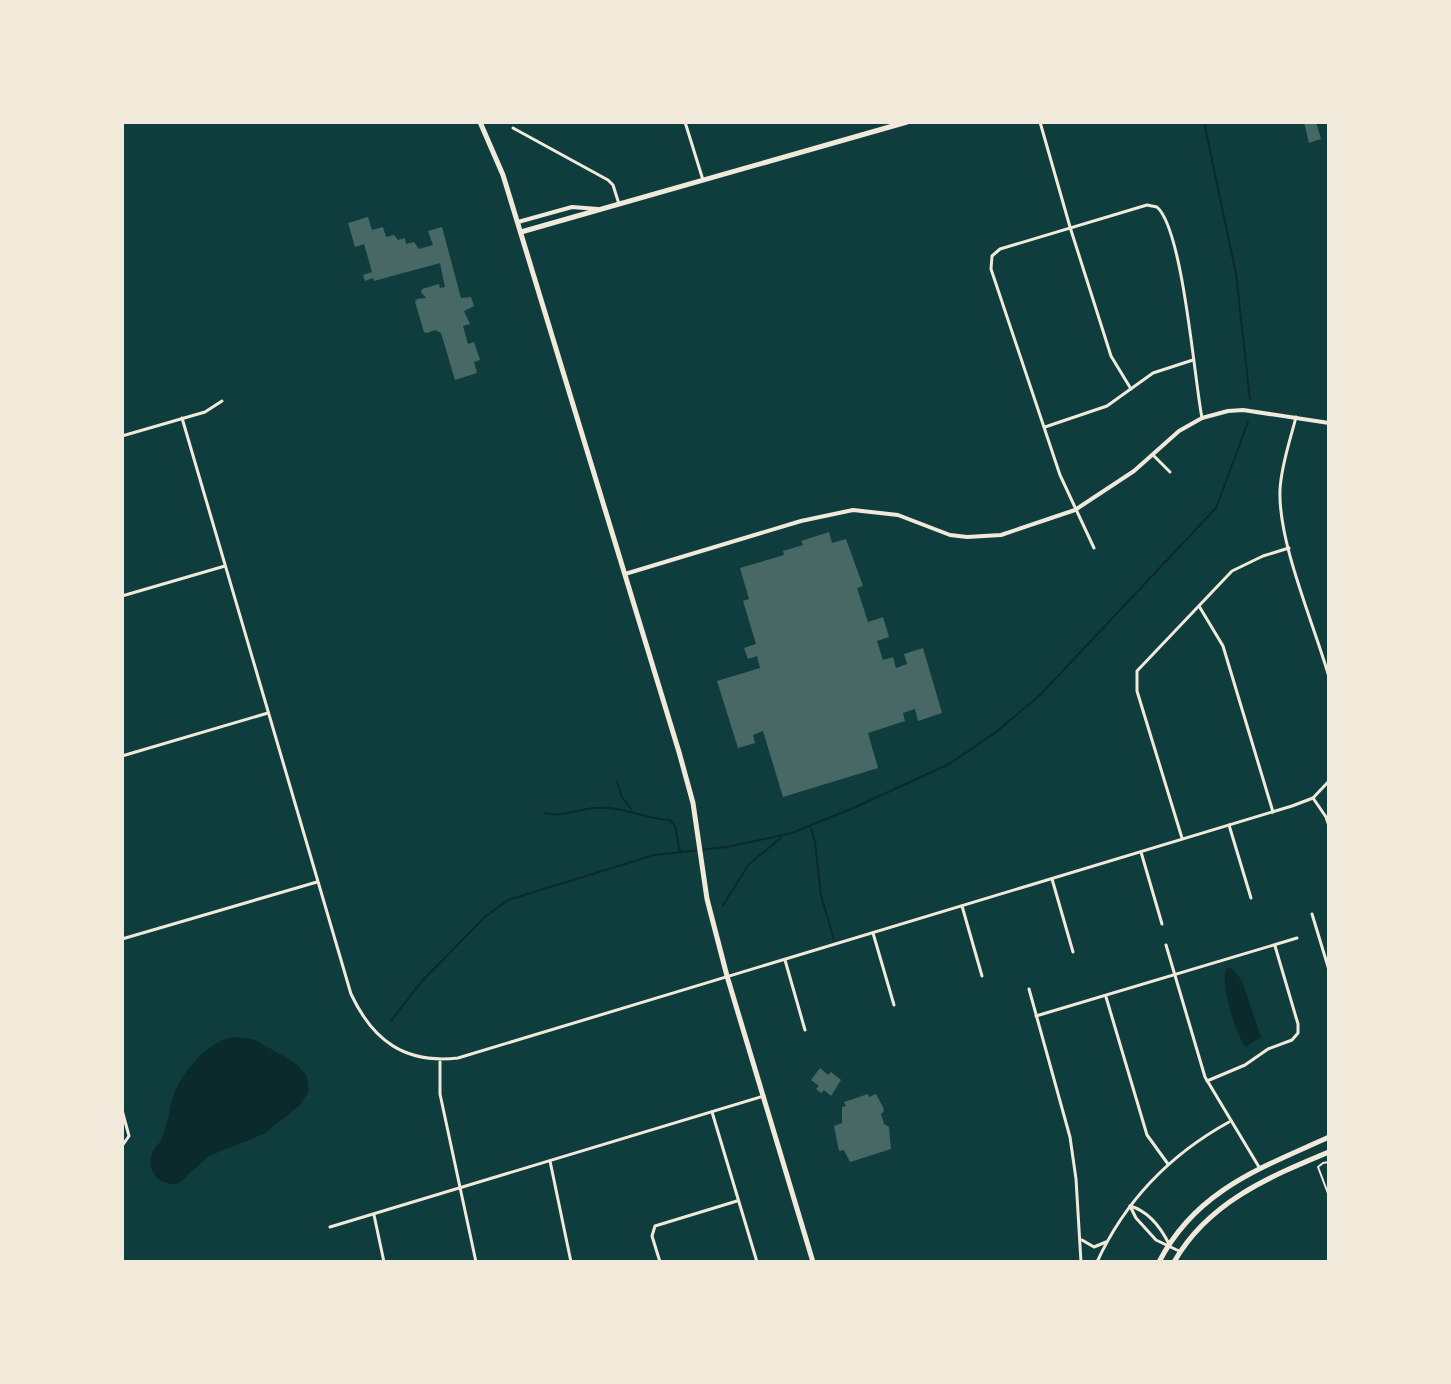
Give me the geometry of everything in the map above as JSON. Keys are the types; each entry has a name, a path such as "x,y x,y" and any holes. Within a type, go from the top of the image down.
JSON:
{"main road":[{"path":"480,122 496,156 518,222 693,803 700,865 727,976 813,1262"},
{"path":"521,232 907,122"},
{"path":"1159,1262 1212,1197 1259,1167 1329,1137"},
{"path":"1174,1262 1220,1207 1253,1185 1329,1152"}],"street":[{"path":"685,122 703,180"},
{"path":"1040,122 1111,356 1131,389"},
{"path":"513,128 608,180 613,185 619,204"},
{"path":"1094,548 1075,510 1045,427 991,269 992,256 1000,249 1070,227 1147,205 1157,207 1162,211 1168,227 1180,273 1202,418"},
{"path":"518,222 572,207 600,209"},
{"path":"1045,427 1107,406 1164,368 1193,360"},
{"path":"122,436 209,410 222,401"},
{"path":"625,574 801,521 853,510 898,515 950,535 1001,535 1075,510 1153,455 1179,431 1202,418 1243,410 1329,423"},
{"path":"1296,417 1280,489 1282,516 1329,677"},
{"path":"182,418 351,994 361,1018 380,1039 405,1053 424,1059 458,1058 1273,812 1313,798 1329,781"},
{"path":"1153,455 1170,472"},
{"path":"1182,838 1137,691 1137,671 1232,571 1289,548"},
{"path":"122,596 225,566"},
{"path":"1199,606 1223,646 1273,812"},
{"path":"122,756 268,713"},
{"path":"1313,798 1329,826"},
{"path":"1229,825 1251,898"},
{"path":"1141,852 1162,924"},
{"path":"1052,879 1073,952"},
{"path":"122,939 317,882"},
{"path":"962,906 982,976"},
{"path":"1312,914 1329,970"},
{"path":"873,933 894,1005"},
{"path":"1036,1016 1297,938"},
{"path":"1166,945 1207,1081 1259,1167"},
{"path":"1207,1081 1245,1065 1268,1049 1292,1040 1298,1033 1275,946"},
{"path":"785,960 805,1030"},
{"path":"1029,989 1070,1137 1081,1262"},
{"path":"1105,995 1147,1135 1168,1164"},
{"path":"440,1060 440,1094 476,1262"},
{"path":"330,1227 764,1096"},
{"path":"122,1110 129,1136 122,1146"},
{"path":"711,1112 757,1262"},
{"path":"1079,1233 1083,1242 1092,1247 1102,1246 1130,1206 1168,1164 1230,1121"},
{"path":"550,1161 571,1262"},
{"path":"660,1262 652,1236 655,1226 739,1201"},
{"path":"1130,1206 1136,1218 1156,1240 1180,1252"},
{"path":"1130,1206 1141,1209 1163,1232 1170,1245"},
{"path":"374,1214 384,1262"},
{"path":"1097,1262 1108,1239"}],"path":[{"path":"1329,1162 1318,1167 1329,1196"}],"water":[{"path":"1231,967 1242,981 1261,1037 1246,1047 1238,1033 1227,997 1225,976 1226,969"},
{"path":"235,1037 253,1039 294,1062 307,1076 309,1091 300,1105 264,1134 209,1156 179,1183 161,1181 153,1172 150,1160 164,1133 177,1087 206,1050"}],"building":[{"path":"1304,122 1316,122 1321,139 1309,143"},
{"path":"368,217 372,230 383,227 386,237 394,235 398,240 405,238 406,244 414,242 419,249 433,245 428,231 442,227 461,298 471,297 474,306 464,311 470,324 463,326 468,344 474,342 480,360 474,362 477,373 455,380 441,333 435,330 424,332 415,302 426,298 422,289 439,284 440,288 445,287 440,263 365,281 363,275 372,272 364,244 355,247 348,223"},
{"path":"829,532 832,543 846,539 863,586 857,588 868,622 883,617 889,637 877,641 883,660 893,657 896,668 907,664 904,654 923,648 942,713 918,721 915,709 903,713 905,721 868,733 878,768 783,797 763,731 753,735 755,743 738,748 717,681 760,668 757,656 748,659 744,648 756,644 743,601 749,599 740,568 784,555 783,551 803,545 801,541"},
{"path":"820,1068 841,1080 831,1096 824,1090 821,1093 816,1089 819,1086 811,1080"},
{"path":"868,1094 869,1097 876,1094 883,1107 881,1114 884,1124 889,1127 891,1149 850,1162 844,1150 839,1151 834,1126 842,1123 844,1102"}],"waterway":[{"path":"1204,122 1236,274 1250,400"},
{"path":"391,1021 421,982 485,917 508,900 654,855 727,847 792,833 949,764 995,733 1040,695 1216,508 1248,422"},
{"path":"617,782 622,797 631,809"},
{"path":"545,813 606,808 670,820 675,826 680,852"},
{"path":"811,828 821,895 834,940"},
{"path":"723,905 749,864 781,838"}]}
